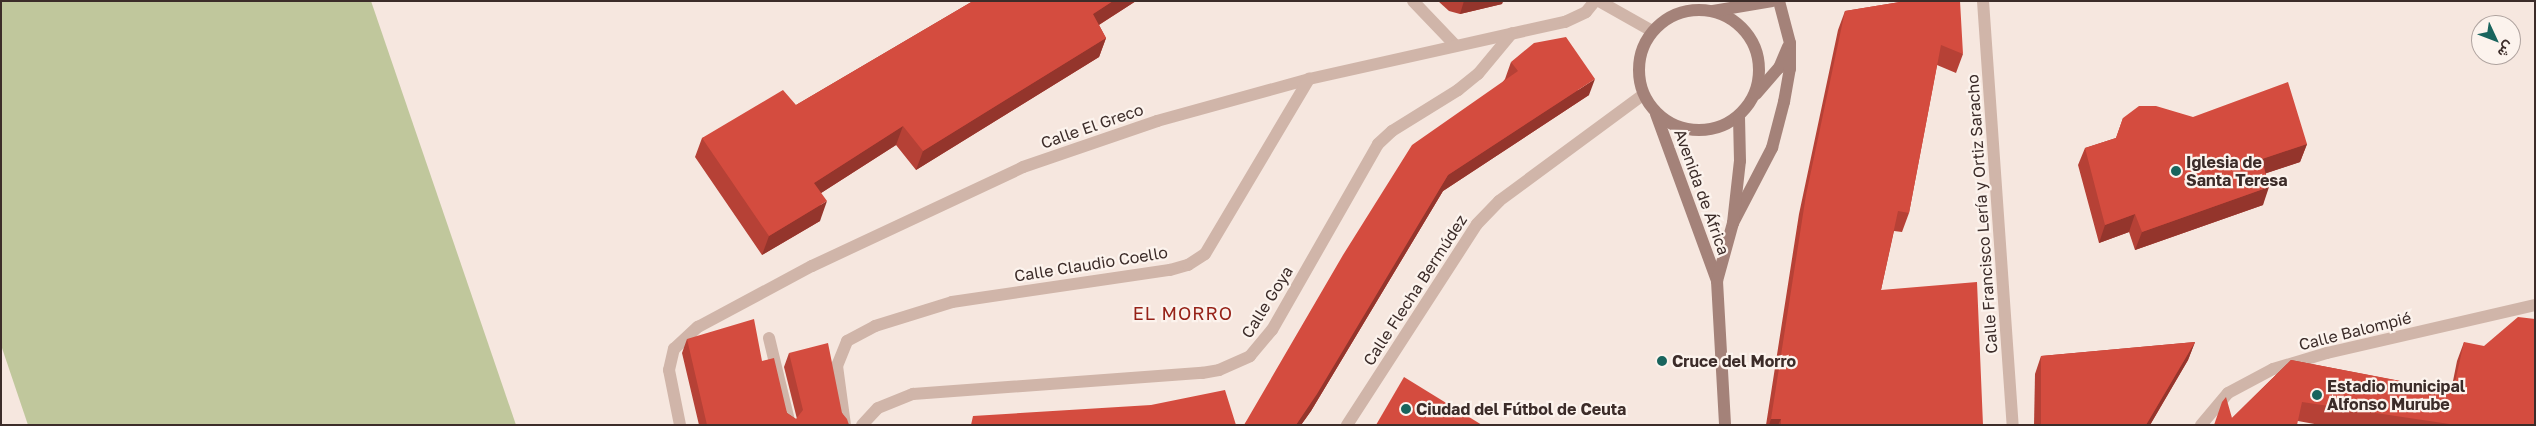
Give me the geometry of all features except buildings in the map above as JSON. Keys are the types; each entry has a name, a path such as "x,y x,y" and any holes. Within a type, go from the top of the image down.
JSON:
{"main road":[{"path":"1713,11 1723,1"},
{"path":"1772,1 1713,11 1690,10 1669,17 1652,31 1640,58 1638,74 1643,95 1656,114 1674,126 1696,132 1718,128 1739,117 1754,96 1779,68 1790,43"},
{"path":"1733,223 1772,148 1790,69 1790,43 1779,1"},
{"path":"1713,11 1737,22 1754,43 1760,69 1754,96"},
{"name":"Avenida de África","path":"1656,114 1717,282 1725,425"},
{"name":"Avenida de África","path":"1717,282 1733,223 1740,160 1739,117"}],"street":[{"path":"1413,1 1456,45"},
{"path":"1597,1 1652,31"},
{"name":"Calle El Greco","path":"680,425 672,396 669,370 674,349 698,327 803,270 1058,154 1157,121 1309,79 1565,22 1586,12 1597,1"},
{"name":"Calle Francisco Lería y Ortiz Saracho","path":"1983,1 2013,425"},
{"name":"Calle Goya","path":"862,425 878,408 913,394 1202,373 1219,370 1250,356 1272,330 1378,144 1392,131 1458,90 1478,74 1512,34"},
{"name":"Calle Claudio Coello","path":"845,425 840,402 837,366 847,341 875,326 952,302 1170,270 1188,265 1205,254 1309,79"},
{"name":"Calle Flecha Bermúdez","path":"1347,425 1477,224 1499,200 1643,95"},
{"name":"Calle Balompié","path":"2201,425 2228,393 2274,370 2327,353 2535,305"},
{"path":"769,338 790,425"}],"green space":[{"path":"1,1 371,1 516,425 28,425 1,345"}],"place":[{"name":"Iglesia de Santa Teresa","path":"2176,171"},
{"name":"Cruce del Morro","path":"1662,361"},
{"name":"Estadio municipal Alfonso Murube","path":"2317,395"},
{"name":"Ciudad del Fútbol de Ceuta","path":"1406,409"}],"district":[{"name":"EL MORRO","path":"1183,313"}]}
